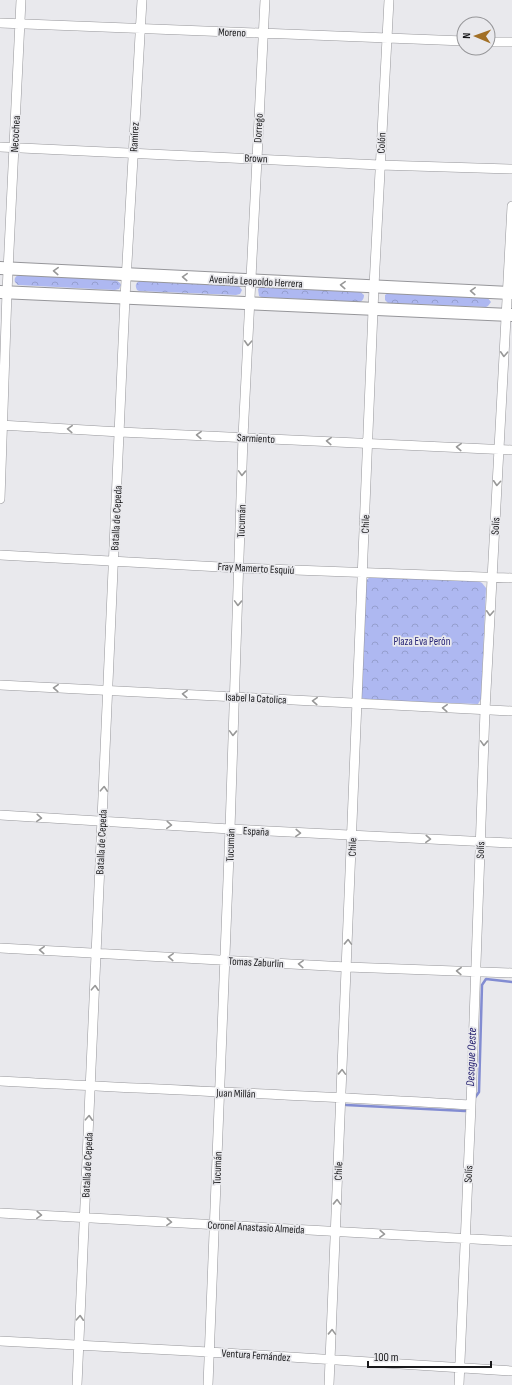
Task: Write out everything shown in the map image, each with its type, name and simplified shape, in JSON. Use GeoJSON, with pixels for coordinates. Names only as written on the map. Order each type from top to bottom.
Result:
{"type":"FeatureCollection","features":[{"type":"Feature","properties":{"kind":"street","name":"Necochea"},"geometry":{"type":"LineString","coordinates":[[0,499],[4,268],[14,147],[22,0]]}},
{"type":"Feature","properties":{"kind":"street","name":"Ramírez"},"geometry":{"type":"LineString","coordinates":[[126,298],[142,0]]}},
{"type":"Feature","properties":{"kind":"street","name":"Dorrego"},"geometry":{"type":"LineString","coordinates":[[250,304],[265,0]]}},
{"type":"Feature","properties":{"kind":"street","name":"Colón"},"geometry":{"type":"LineString","coordinates":[[374,310],[389,0]]}},
{"type":"Feature","properties":{"kind":"street","name":"Moreno"},"geometry":{"type":"LineString","coordinates":[[0,23],[456,41]]}},
{"type":"Feature","properties":{"kind":"street"},"geometry":{"type":"LineString","coordinates":[[496,42],[512,42]]}},
{"type":"Feature","properties":{"kind":"street","name":"Brown"},"geometry":{"type":"LineString","coordinates":[[0,147],[380,165],[512,169]]}},
{"type":"Feature","properties":{"kind":"street","name":"Solís"},"geometry":{"type":"LineString","coordinates":[[459,1385],[471,1105],[485,710],[491,577],[509,315],[512,206]]}},
{"type":"Feature","properties":{"kind":"street","name":"Avenida Leopoldo Herrera"},"geometry":{"type":"LineString","coordinates":[[4,268],[510,293]]}},
{"type":"Feature","properties":{"kind":"street","name":"Avenida Leopoldo Herrera"},"geometry":{"type":"LineString","coordinates":[[4,292],[509,315]]}},
{"type":"Feature","properties":{"kind":"street","name":"Batalla de Cepeda"},"geometry":{"type":"LineString","coordinates":[[77,1385],[126,298]]}},
{"type":"Feature","properties":{"kind":"street","name":"Tucumán"},"geometry":{"type":"LineString","coordinates":[[208,1385],[230,829],[243,437],[250,304]]}},
{"type":"Feature","properties":{"kind":"street","name":"Chile"},"geometry":{"type":"LineString","coordinates":[[330,1385],[374,310]]}},
{"type":"Feature","properties":{"kind":"street","name":"Sarmiento"},"geometry":{"type":"LineString","coordinates":[[1,425],[512,450]]}},
{"type":"Feature","properties":{"kind":"street","name":"Fray Mamerto Esquiú"},"geometry":{"type":"LineString","coordinates":[[0,555],[239,568],[512,578]]}},
{"type":"Feature","properties":{"kind":"street","name":"Isabel la Catolica"},"geometry":{"type":"LineString","coordinates":[[0,685],[512,711]]}},
{"type":"Feature","properties":{"kind":"street","name":"España"},"geometry":{"type":"LineString","coordinates":[[0,815],[352,836],[512,843]]}},
{"type":"Feature","properties":{"kind":"street","name":"Tomas Zaburlin"},"geometry":{"type":"LineString","coordinates":[[0,948],[347,967],[512,973]]}},
{"type":"Feature","properties":{"kind":"street","name":"Juan Millán"},"geometry":{"type":"LineString","coordinates":[[0,1081],[341,1097],[471,1105]]}},
{"type":"Feature","properties":{"kind":"street","name":"Coronel Anastasio Almeida"},"geometry":{"type":"LineString","coordinates":[[0,1213],[512,1241]]}},
{"type":"Feature","properties":{"kind":"street","name":"Ventura Fernández"},"geometry":{"type":"LineString","coordinates":[[0,1342],[209,1352],[459,1369],[512,1371]]}},
{"type":"Feature","properties":{"kind":"green space"},"geometry":{"type":"Polygon","coordinates":[[[19,275],[116,280],[121,285],[119,289],[115,290],[18,285],[15,280],[19,275]]]}},
{"type":"Feature","properties":{"kind":"green space"},"geometry":{"type":"Polygon","coordinates":[[[140,281],[238,285],[242,290],[240,294],[236,295],[139,291],[137,290],[136,284],[140,281]]]}},
{"type":"Feature","properties":{"kind":"green space"},"geometry":{"type":"Polygon","coordinates":[[[262,286],[359,291],[364,296],[359,302],[261,297],[259,296],[258,289],[262,286]]]}},
{"type":"Feature","properties":{"kind":"green space"},"geometry":{"type":"Polygon","coordinates":[[[388,293],[487,297],[491,302],[486,307],[388,303],[385,300],[385,295],[388,293]]]}},
{"type":"Feature","properties":{"kind":"green space","name":"Plaza Eva Perón"},"geometry":{"type":"Polygon","coordinates":[[[370,577],[478,581],[482,583],[486,588],[481,699],[478,704],[369,700],[362,698],[360,695],[364,582],[370,577]]]}},
{"type":"Feature","properties":{"kind":"waterway","name":"Desague Oeste"},"geometry":{"type":"LineString","coordinates":[[474,1099],[479,1092],[482,985],[486,979],[512,982]]}},
{"type":"Feature","properties":{"kind":"waterway","name":"Desague Oeste"},"geometry":{"type":"LineString","coordinates":[[346,1105],[465,1111],[468,1108]]}}]}
